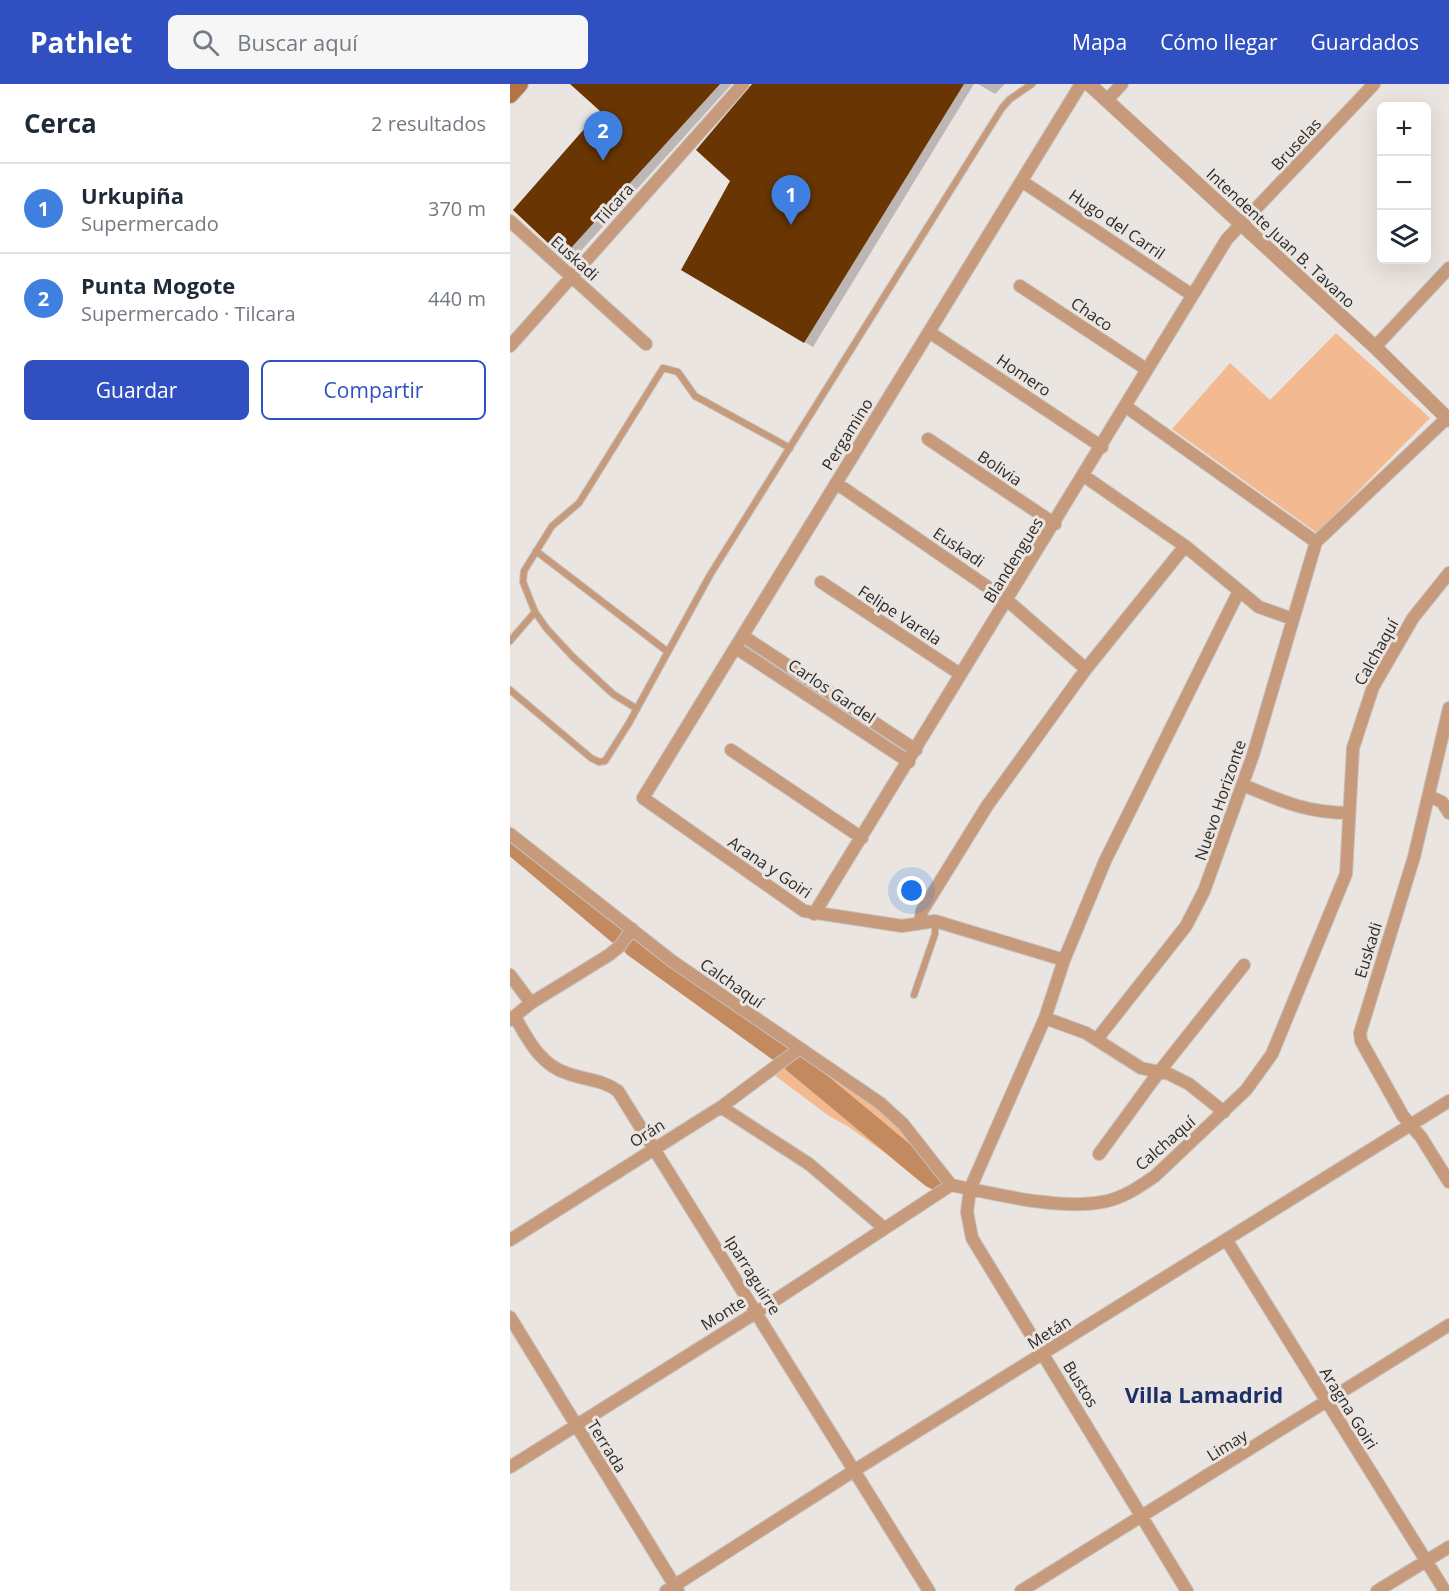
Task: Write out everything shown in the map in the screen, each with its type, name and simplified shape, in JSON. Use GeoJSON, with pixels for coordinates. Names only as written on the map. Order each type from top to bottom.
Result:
{"type":"FeatureCollection","features":[{"type":"Feature","properties":{"kind":"main road"},"geometry":{"type":"LineString","coordinates":[[510,95],[520,84]]}},
{"type":"Feature","properties":{"kind":"street","name":"Tilcara"},"geometry":{"type":"LineString","coordinates":[[510,346],[743,84]]}},
{"type":"Feature","properties":{"kind":"street","name":"Pergamino"},"geometry":{"type":"LineString","coordinates":[[645,802],[644,794],[1023,182],[1081,84]]}},
{"type":"Feature","properties":{"kind":"street","name":"Intendente Juan B. Tavano"},"geometry":{"type":"LineString","coordinates":[[1089,84],[1375,347],[1448,419]]}},
{"type":"Feature","properties":{"kind":"street"},"geometry":{"type":"LineString","coordinates":[[1107,100],[1122,84]]}},
{"type":"Feature","properties":{"kind":"street","name":"Bruselas"},"geometry":{"type":"LineString","coordinates":[[1241,224],[1374,84]]}},
{"type":"Feature","properties":{"kind":"street","name":"Hugo del Carril"},"geometry":{"type":"LineString","coordinates":[[1023,182],[1192,295]]}},
{"type":"Feature","properties":{"kind":"street","name":"Euskadi"},"geometry":{"type":"LineString","coordinates":[[510,221],[646,344]]}},
{"type":"Feature","properties":{"kind":"street","name":"Blandengues"},"geometry":{"type":"LineString","coordinates":[[814,914],[1102,447],[1146,369],[1227,239],[1241,224]]}},
{"type":"Feature","properties":{"kind":"street"},"geometry":{"type":"LineString","coordinates":[[1375,347],[1449,268]]}},
{"type":"Feature","properties":{"kind":"street","name":"Chaco"},"geometry":{"type":"LineString","coordinates":[[1020,286],[1146,369]]}},
{"type":"Feature","properties":{"kind":"street","name":"Homero"},"geometry":{"type":"LineString","coordinates":[[929,332],[1102,447]]}},
{"type":"Feature","properties":{"kind":"street"},"geometry":{"type":"LineString","coordinates":[[1125,406],[1316,542],[1448,419]]}},
{"type":"Feature","properties":{"kind":"street","name":"Bolivia"},"geometry":{"type":"LineString","coordinates":[[928,439],[1054,524]]}},
{"type":"Feature","properties":{"kind":"street"},"geometry":{"type":"LineString","coordinates":[[1084,476],[1185,546],[1265,611],[1293,619]]}},
{"type":"Feature","properties":{"kind":"street","name":"Euskadi"},"geometry":{"type":"LineString","coordinates":[[836,483],[1008,601],[1086,669]]}},
{"type":"Feature","properties":{"kind":"street","name":"Nuevo Horizonte"},"geometry":{"type":"LineString","coordinates":[[1097,1039],[1195,910],[1215,867],[1271,700],[1316,542]]}},
{"type":"Feature","properties":{"kind":"street"},"geometry":{"type":"LineString","coordinates":[[920,922],[922,911],[987,806],[1086,669],[1185,546]]}},
{"type":"Feature","properties":{"kind":"street","name":"Calchaquí"},"geometry":{"type":"LineString","coordinates":[[510,834],[672,961],[880,1103],[903,1124],[951,1185],[1061,1203],[1102,1202],[1117,1198],[1155,1176],[1224,1112],[1246,1090],[1272,1054],[1346,874],[1353,748],[1373,687],[1413,618],[1449,573]]}},
{"type":"Feature","properties":{"kind":"street","name":"Felipe Varela"},"geometry":{"type":"LineString","coordinates":[[821,582],[960,674]]}},
{"type":"Feature","properties":{"kind":"street","name":"Bustos"},"geometry":{"type":"LineString","coordinates":[[1187,1591],[972,1238],[967,1218],[970,1188],[1045,1018],[1064,960],[1106,861],[1239,591]]}},
{"type":"Feature","properties":{"kind":"street","name":"Carlos Gardel"},"geometry":{"type":"LineString","coordinates":[[743,636],[916,750]]}},
{"type":"Feature","properties":{"kind":"street","name":"Carlos Gardel"},"geometry":{"type":"LineString","coordinates":[[736,648],[909,762]]}},
{"type":"Feature","properties":{"kind":"street","name":"Euskadi"},"geometry":{"type":"LineString","coordinates":[[1449,708],[1429,796],[1360,1034],[1361,1041],[1410,1125],[1421,1137],[1449,1182]]}},
{"type":"Feature","properties":{"kind":"street"},"geometry":{"type":"LineString","coordinates":[[731,750],[862,838]]}},
{"type":"Feature","properties":{"kind":"street"},"geometry":{"type":"LineString","coordinates":[[1244,785],[1296,807],[1323,813],[1349,813]]}},
{"type":"Feature","properties":{"kind":"street"},"geometry":{"type":"LineString","coordinates":[[1429,796],[1442,802],[1449,813]]}},
{"type":"Feature","properties":{"kind":"street","name":"Arana y Goiri"},"geometry":{"type":"LineString","coordinates":[[645,802],[804,911],[902,926],[935,921],[1064,960]]}},
{"type":"Feature","properties":{"kind":"street"},"geometry":{"type":"LineString","coordinates":[[512,1018],[609,955],[620,946],[632,929]]}},
{"type":"Feature","properties":{"kind":"street"},"geometry":{"type":"LineString","coordinates":[[1099,1154],[1159,1072],[1244,965]]}},
{"type":"Feature","properties":{"kind":"street"},"geometry":{"type":"LineString","coordinates":[[510,975],[531,1004]]}},
{"type":"Feature","properties":{"kind":"street","name":"Iparraguirre"},"geometry":{"type":"LineString","coordinates":[[512,1018],[550,1066],[568,1074],[602,1081],[618,1091],[929,1591]]}},
{"type":"Feature","properties":{"kind":"street"},"geometry":{"type":"LineString","coordinates":[[1045,1018],[1097,1039],[1141,1068],[1159,1072],[1189,1084],[1224,1112]]}},
{"type":"Feature","properties":{"kind":"street","name":"Orán"},"geometry":{"type":"LineString","coordinates":[[510,1240],[722,1107],[798,1049]]}},
{"type":"Feature","properties":{"kind":"street","name":"Metán"},"geometry":{"type":"LineString","coordinates":[[673,1589],[855,1470],[1449,1101]]}},
{"type":"Feature","properties":{"kind":"street"},"geometry":{"type":"LineString","coordinates":[[722,1107],[809,1164],[884,1228]]}},
{"type":"Feature","properties":{"kind":"street","name":"Monte"},"geometry":{"type":"LineString","coordinates":[[510,1467],[757,1312],[951,1185]]}},
{"type":"Feature","properties":{"kind":"street","name":"Aragna Goiri"},"geometry":{"type":"LineString","coordinates":[[1227,1240],[1326,1403],[1445,1591]]}},
{"type":"Feature","properties":{"kind":"street","name":"Terrada"},"geometry":{"type":"LineString","coordinates":[[510,1317],[673,1589]]}},
{"type":"Feature","properties":{"kind":"street","name":"Limay"},"geometry":{"type":"LineString","coordinates":[[1021,1591],[1449,1325]]}},
{"type":"Feature","properties":{"kind":"street"},"geometry":{"type":"LineString","coordinates":[[1377,1591],[1449,1547]]}},
{"type":"Feature","properties":{"kind":"lane"},"geometry":{"type":"LineString","coordinates":[[510,690],[591,758],[599,762],[605,761],[637,709],[710,575],[1002,108],[1032,84]]}},
{"type":"Feature","properties":{"kind":"lane"},"geometry":{"type":"LineString","coordinates":[[637,709],[613,694],[573,657],[535,612],[523,582],[524,571],[552,526],[579,503],[663,368],[678,372],[695,396],[789,448]]}},
{"type":"Feature","properties":{"kind":"lane"},"geometry":{"type":"LineString","coordinates":[[536,551],[668,652]]}},
{"type":"Feature","properties":{"kind":"lane"},"geometry":{"type":"LineString","coordinates":[[510,641],[535,612]]}},
{"type":"Feature","properties":{"kind":"lane"},"geometry":{"type":"LineString","coordinates":[[914,995],[934,934],[935,921]]}},
{"type":"Feature","properties":{"kind":"shaded area"},"geometry":{"type":"Polygon","coordinates":[[[1336,333],[1430,418],[1317,533],[1172,429],[1230,363],[1270,400],[1336,333]]]}},
{"type":"Feature","properties":{"kind":"shaded area"},"geometry":{"type":"Polygon","coordinates":[[[797,1057],[807,1061],[880,1108],[939,1176],[936,1185],[918,1180],[885,1153],[849,1127],[829,1116],[773,1074],[797,1057]]]}},
{"type":"Feature","properties":{"kind":"building"},"geometry":{"type":"Polygon","coordinates":[[[570,84],[720,84],[570,249],[549,244],[513,210],[600,111],[570,84]]]}},
{"type":"Feature","properties":{"kind":"building"},"geometry":{"type":"Polygon","coordinates":[[[752,84],[964,84],[804,343],[681,270],[730,181],[696,150],[752,84]]]}},
{"type":"Feature","properties":{"kind":"waterway"},"geometry":{"type":"LineString","coordinates":[[510,842],[618,933]]}},
{"type":"Feature","properties":{"kind":"waterway"},"geometry":{"type":"LineString","coordinates":[[634,946],[778,1050]]}},
{"type":"Feature","properties":{"kind":"waterway"},"geometry":{"type":"LineString","coordinates":[[795,1063],[932,1177],[940,1181]]}},
{"type":"Feature","properties":{"kind":"place","name":"Punta Mogote"},"geometry":{"type":"Point","coordinates":[603,161]}},
{"type":"Feature","properties":{"kind":"place","name":"Urkupiña"},"geometry":{"type":"Point","coordinates":[791,225]}},
{"type":"Feature","properties":{"kind":"district","name":"Villa Lamadrid"},"geometry":{"type":"Point","coordinates":[1204,1395]}}]}
